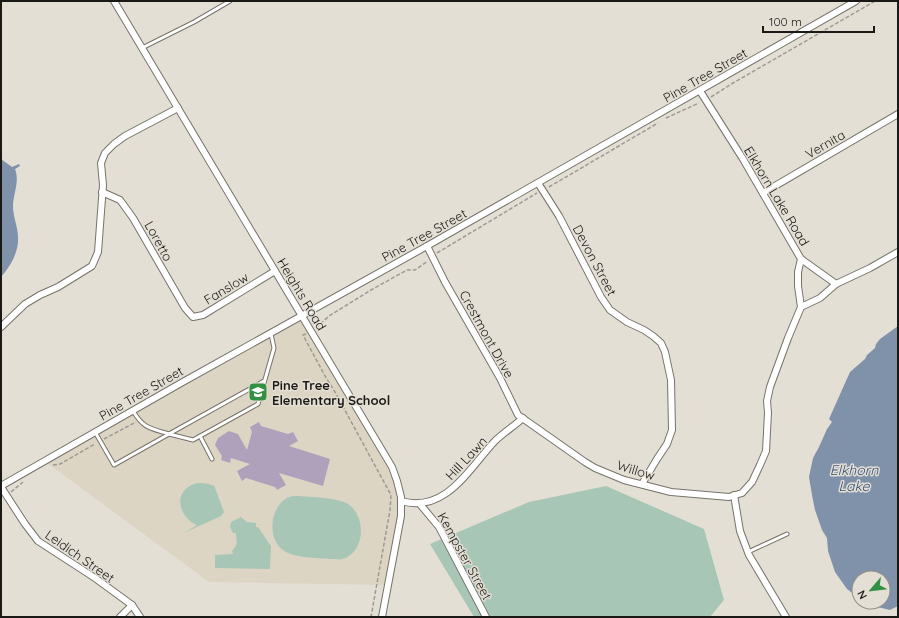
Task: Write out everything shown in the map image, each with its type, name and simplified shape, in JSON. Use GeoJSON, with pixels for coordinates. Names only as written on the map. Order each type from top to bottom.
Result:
{"type":"FeatureCollection","features":[{"type":"Feature","properties":{"kind":"street","name":"Heights Road"},"geometry":{"type":"LineString","coordinates":[[114,1],[392,467],[401,496],[401,516],[382,617]]}},
{"type":"Feature","properties":{"kind":"street","name":"Pine Tree Street"},"geometry":{"type":"LineString","coordinates":[[1,486],[181,383],[427,246],[856,1]]}},
{"type":"Feature","properties":{"kind":"street","name":"Elkhorn Lake Road"},"geometry":{"type":"LineString","coordinates":[[700,91],[763,193],[801,259],[798,272],[801,307],[770,387],[767,400],[768,434],[764,455],[752,482],[742,493],[734,495]]}},
{"type":"Feature","properties":{"kind":"street"},"geometry":{"type":"LineString","coordinates":[[1,327],[25,304],[64,284],[92,266],[98,252],[102,192],[101,163],[105,153],[125,136],[178,108]]}},
{"type":"Feature","properties":{"kind":"street","name":"Vernita"},"geometry":{"type":"LineString","coordinates":[[763,193],[898,114]]}},
{"type":"Feature","properties":{"kind":"street","name":"Devon Street"},"geometry":{"type":"LineString","coordinates":[[538,183],[559,216],[579,256],[606,304],[617,316],[653,336],[661,343],[665,352],[671,380],[672,430],[667,444],[642,484]]}},
{"type":"Feature","properties":{"kind":"street","name":"Loretto"},"geometry":{"type":"LineString","coordinates":[[102,192],[120,200],[133,218],[173,289],[187,310]]}},
{"type":"Feature","properties":{"kind":"street","name":"Crestmont Drive"},"geometry":{"type":"LineString","coordinates":[[427,246],[500,378],[518,415],[535,426]]}},
{"type":"Feature","properties":{"kind":"street"},"geometry":{"type":"LineString","coordinates":[[801,307],[820,298],[836,284],[870,268],[898,252]]}},
{"type":"Feature","properties":{"kind":"street"},"geometry":{"type":"LineString","coordinates":[[801,259],[836,284]]}},
{"type":"Feature","properties":{"kind":"street","name":"Fanslow"},"geometry":{"type":"LineString","coordinates":[[187,310],[193,316],[203,315],[275,271]]}},
{"type":"Feature","properties":{"kind":"street","name":"Hill Lawn"},"geometry":{"type":"LineString","coordinates":[[420,503],[434,500],[455,487],[470,472],[494,442],[523,418]]}},
{"type":"Feature","properties":{"kind":"street","name":"Willow"},"geometry":{"type":"LineString","coordinates":[[535,426],[588,464],[624,480],[671,492],[729,497],[734,495]]}},
{"type":"Feature","properties":{"kind":"street","name":"Leidich Street"},"geometry":{"type":"LineString","coordinates":[[1,486],[25,524],[38,541],[95,578],[132,605],[140,617]]}},
{"type":"Feature","properties":{"kind":"street"},"geometry":{"type":"LineString","coordinates":[[734,495],[740,531],[748,552],[786,617]]}},
{"type":"Feature","properties":{"kind":"street"},"geometry":{"type":"LineString","coordinates":[[401,501],[412,505],[420,503]]}},
{"type":"Feature","properties":{"kind":"street","name":"Kempster Street"},"geometry":{"type":"LineString","coordinates":[[420,503],[439,527],[486,617]]}},
{"type":"Feature","properties":{"kind":"street"},"geometry":{"type":"LineString","coordinates":[[120,617],[132,605]]}},
{"type":"Feature","properties":{"kind":"lane"},"geometry":{"type":"LineString","coordinates":[[142,48],[194,22],[230,1]]}},
{"type":"Feature","properties":{"kind":"lane"},"geometry":{"type":"LineString","coordinates":[[133,411],[145,426],[193,440],[258,404],[274,348],[271,334]]}},
{"type":"Feature","properties":{"kind":"lane"},"geometry":{"type":"LineString","coordinates":[[95,432],[114,466],[264,381]]}},
{"type":"Feature","properties":{"kind":"lane"},"geometry":{"type":"LineString","coordinates":[[200,436],[212,459]]}},
{"type":"Feature","properties":{"kind":"lane"},"geometry":{"type":"LineString","coordinates":[[748,552],[787,534]]}},
{"type":"Feature","properties":{"kind":"path"},"geometry":{"type":"LineString","coordinates":[[371,617],[392,495],[303,335],[318,327],[329,316],[371,290],[407,270],[415,270],[437,253],[542,190],[662,120],[692,105],[706,100],[875,1]]}},
{"type":"Feature","properties":{"kind":"path"},"geometry":{"type":"LineString","coordinates":[[49,466],[60,464],[139,420]]}},
{"type":"Feature","properties":{"kind":"path"},"geometry":{"type":"LineString","coordinates":[[6,494],[24,481]]}},
{"type":"Feature","properties":{"kind":"shaded area","name":"Pine Tree Elementary School"},"geometry":{"type":"Polygon","coordinates":[[[301,320],[392,476],[398,495],[399,514],[384,585],[209,582],[47,463],[301,320]]]}},
{"type":"Feature","properties":{"kind":"green space"},"geometry":{"type":"Polygon","coordinates":[[[209,472],[224,512],[221,516],[184,533],[197,525],[188,519],[182,510],[180,503],[181,496],[185,490],[197,483],[205,483],[214,486],[209,472]]]}},
{"type":"Feature","properties":{"kind":"green space"},"geometry":{"type":"Polygon","coordinates":[[[606,486],[704,529],[724,600],[710,617],[474,617],[430,544],[529,502],[606,486]]]}},
{"type":"Feature","properties":{"kind":"green space"},"geometry":{"type":"Polygon","coordinates":[[[293,496],[338,500],[348,504],[354,509],[358,517],[361,533],[356,549],[351,555],[343,559],[299,556],[287,553],[277,544],[272,528],[275,511],[286,499],[293,496]]]}},
{"type":"Feature","properties":{"kind":"green space"},"geometry":{"type":"Polygon","coordinates":[[[241,517],[247,522],[256,523],[256,527],[258,527],[271,546],[270,569],[215,568],[215,555],[233,554],[232,551],[236,546],[237,541],[236,533],[233,533],[230,527],[231,522],[241,517]]]}},
{"type":"Feature","properties":{"kind":"water"},"geometry":{"type":"Polygon","coordinates":[[[1,159],[12,167],[19,164],[20,166],[15,169],[17,183],[13,202],[18,233],[18,243],[11,264],[1,277],[1,159]]]}},
{"type":"Feature","properties":{"kind":"water","name":"Elkhorn Lake"},"geometry":{"type":"Polygon","coordinates":[[[898,326],[898,606],[891,610],[891,570],[851,570],[851,592],[847,589],[835,572],[828,551],[827,538],[822,530],[815,510],[809,477],[813,458],[832,422],[829,419],[850,372],[875,348],[880,339],[898,326]]]}},
{"type":"Feature","properties":{"kind":"building"},"geometry":{"type":"Polygon","coordinates":[[[259,422],[261,426],[288,434],[293,432],[298,441],[289,446],[330,459],[323,486],[279,473],[286,485],[277,490],[275,487],[246,478],[242,481],[237,471],[250,464],[231,458],[230,463],[221,460],[222,456],[215,445],[218,438],[229,431],[238,434],[247,450],[252,432],[250,427],[259,422]]]}},
{"type":"Feature","properties":{"kind":"place","name":"Pine Tree Elementary School"},"geometry":{"type":"Point","coordinates":[258,392]}}]}
